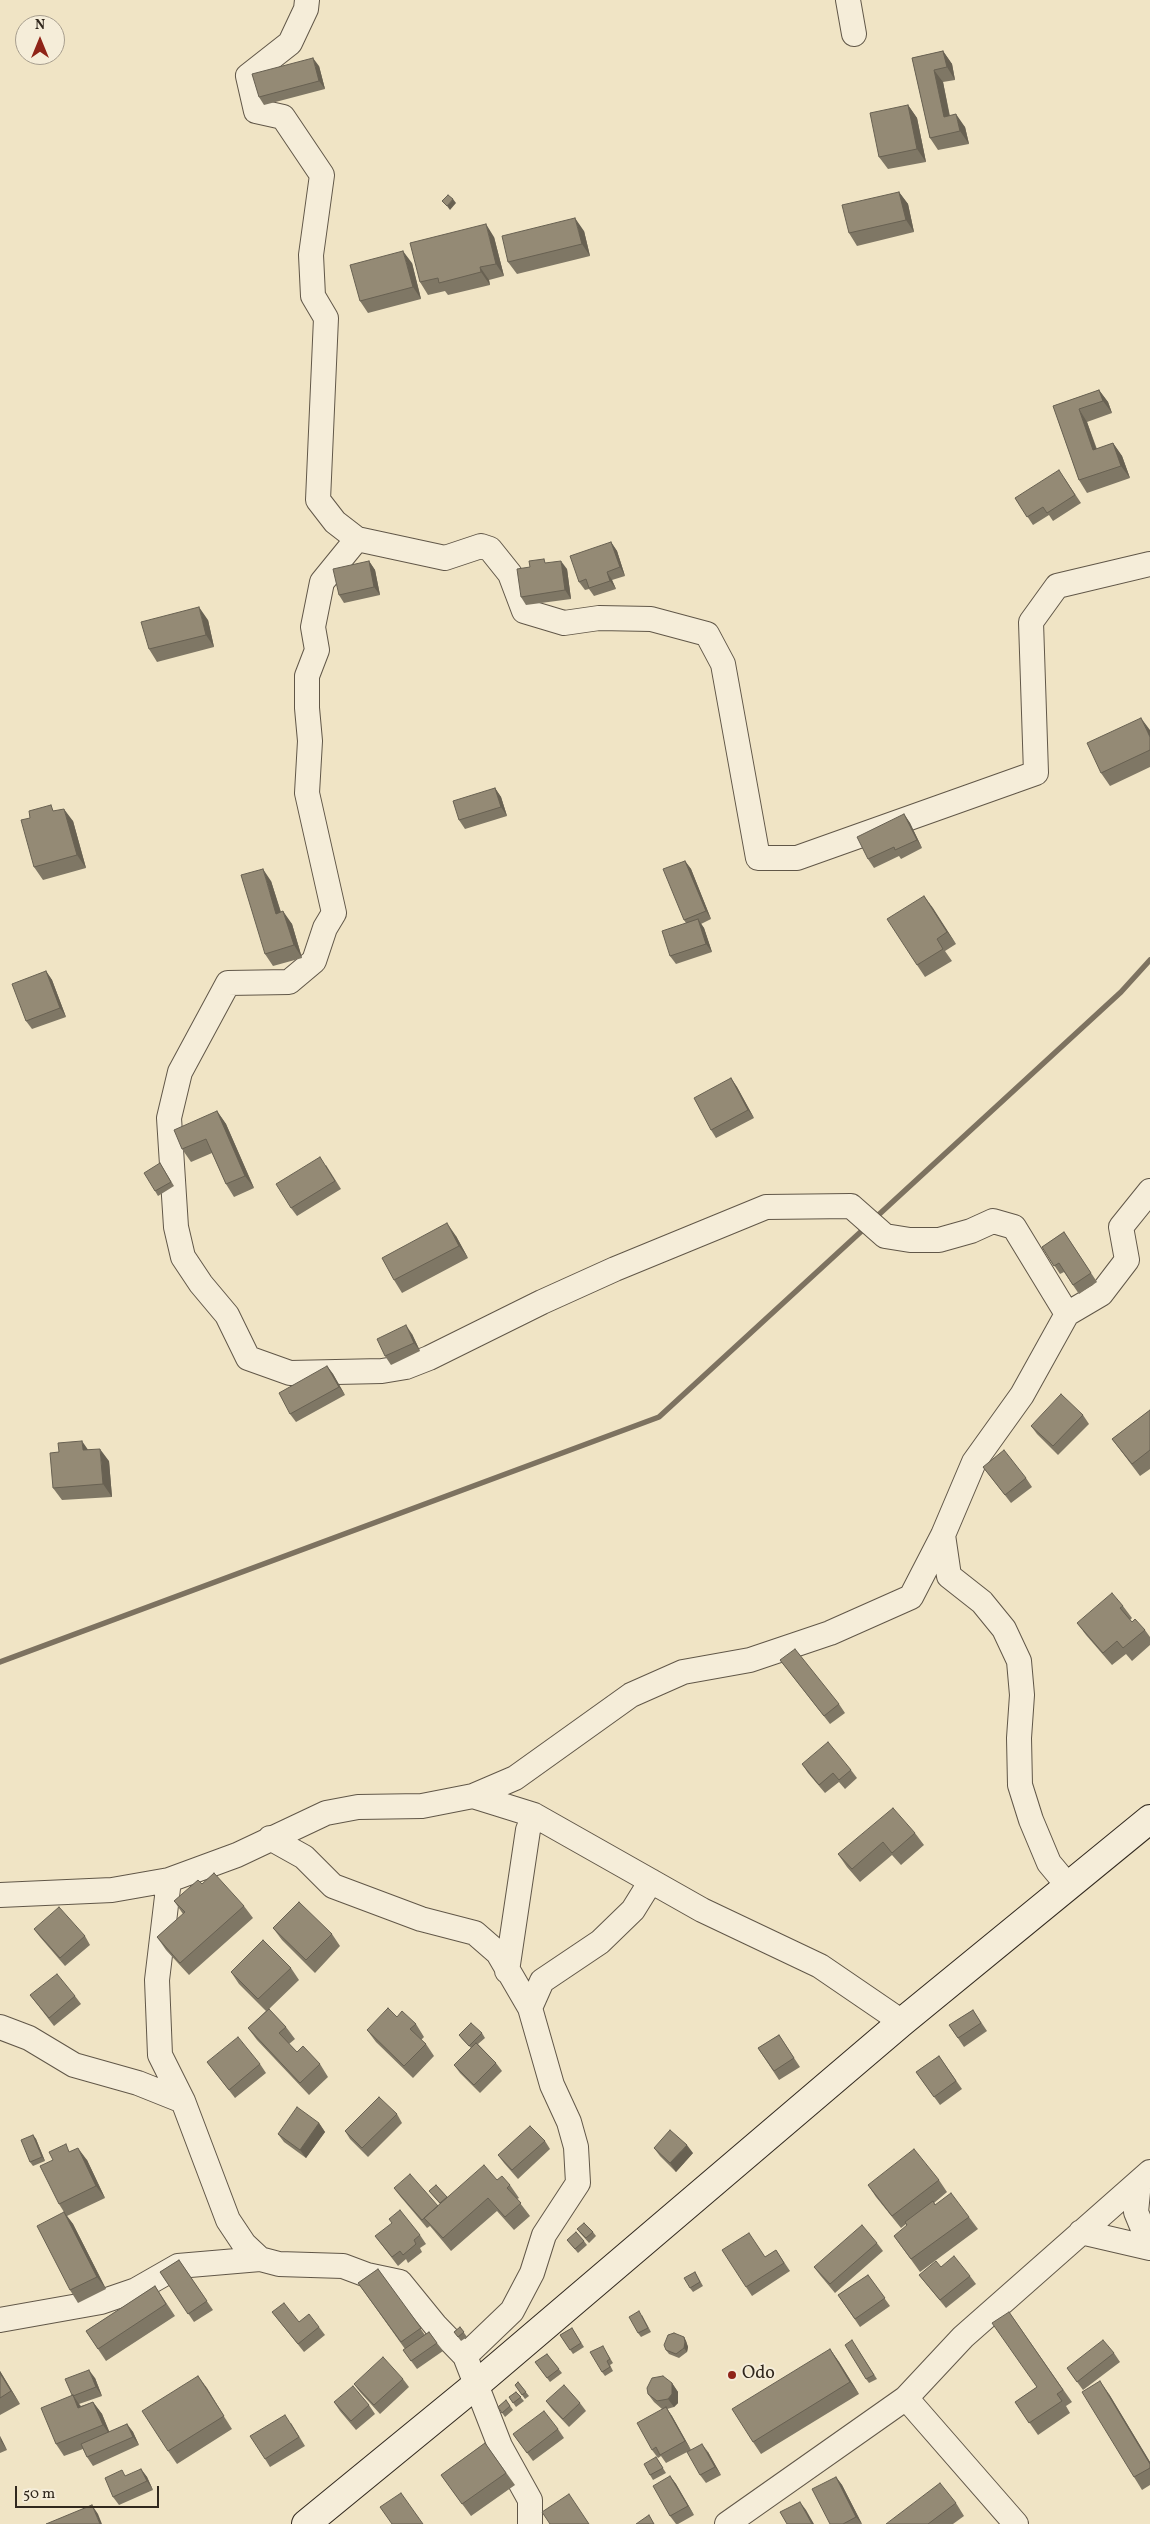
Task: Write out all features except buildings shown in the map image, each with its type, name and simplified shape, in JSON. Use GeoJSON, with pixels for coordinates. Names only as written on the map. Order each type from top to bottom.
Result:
{"type":"FeatureCollection","features":[{"type":"Feature","properties":{"kind":"street"},"geometry":{"type":"LineString","coordinates":[[307,0],[306,9],[290,42],[248,76],[256,111],[283,117],[322,175],[315,210],[311,255],[313,296],[326,318],[318,500],[335,522],[356,539],[445,558],[481,546],[490,549],[510,574],[524,611],[564,623],[598,618],[651,619],[707,634],[723,664],[758,858],[798,858],[1036,773],[1031,622],[1057,586],[1150,564]]}},
{"type":"Feature","properties":{"kind":"street"},"geometry":{"type":"LineString","coordinates":[[848,0],[854,34]]}},
{"type":"Feature","properties":{"kind":"street"},"geometry":{"type":"LineString","coordinates":[[356,539],[322,582],[313,627],[317,650],[307,676],[306,708],[310,741],[306,793],[332,894],[334,913],[325,928],[314,961],[289,982],[228,983],[180,1072],[169,1118],[176,1227],[183,1257],[201,1284],[227,1315],[248,1358],[290,1373],[382,1371],[406,1367],[429,1358],[615,1269],[766,1207],[851,1206],[885,1236],[910,1240],[939,1240],[971,1231],[993,1221],[1014,1227],[1067,1314]]}},
{"type":"Feature","properties":{"kind":"street"},"geometry":{"type":"LineString","coordinates":[[0,1895],[112,1890],[169,1880],[237,1855],[326,1813],[358,1807],[422,1806],[473,1796],[515,1778],[631,1695],[683,1672],[750,1660],[830,1633],[911,1597],[943,1535],[974,1462],[1022,1395],[1067,1314],[1101,1294],[1127,1260],[1121,1227],[1150,1191]]}},
{"type":"Feature","properties":{"kind":"street"},"geometry":{"type":"LineString","coordinates":[[943,1535],[949,1576],[982,1602],[1004,1629],[1019,1661],[1022,1694],[1020,1786],[1031,1820],[1049,1863],[1069,1887]]}},
{"type":"Feature","properties":{"kind":"street"},"geometry":{"type":"LineString","coordinates":[[473,1796],[534,1816],[702,1910],[820,1966],[902,2022]]}},
{"type":"Feature","properties":{"kind":"street"},"geometry":{"type":"LineString","coordinates":[[507,1971],[528,1830],[534,1816]]}},
{"type":"Feature","properties":{"kind":"street"},"geometry":{"type":"LineString","coordinates":[[306,2524],[477,2384],[902,2022],[1150,1819]]}},
{"type":"Feature","properties":{"kind":"street"},"geometry":{"type":"LineString","coordinates":[[270,1838],[304,1857],[333,1886],[421,1919],[475,1933],[498,1953],[530,2008],[550,2077],[569,2122],[576,2147],[578,2183],[544,2235],[532,2273],[512,2311],[465,2356]]}},
{"type":"Feature","properties":{"kind":"street"},"geometry":{"type":"LineString","coordinates":[[169,1880],[157,1980],[160,2055],[183,2100],[228,2220],[244,2244],[260,2259]]}},
{"type":"Feature","properties":{"kind":"street"},"geometry":{"type":"LineString","coordinates":[[530,2008],[542,1981],[600,1942],[633,1910],[651,1881]]}},
{"type":"Feature","properties":{"kind":"street"},"geometry":{"type":"LineString","coordinates":[[0,2027],[29,2038],[74,2065],[138,2083],[183,2100]]}},
{"type":"Feature","properties":{"kind":"street"},"geometry":{"type":"LineString","coordinates":[[727,2524],[906,2398],[963,2337],[1145,2177]]}},
{"type":"Feature","properties":{"kind":"street"},"geometry":{"type":"LineString","coordinates":[[1145,2177],[1136,2212],[1150,2247]]}},
{"type":"Feature","properties":{"kind":"street"},"geometry":{"type":"LineString","coordinates":[[1081,2232],[1150,2247]]}},
{"type":"Feature","properties":{"kind":"street"},"geometry":{"type":"LineString","coordinates":[[0,2320],[101,2302],[136,2290],[178,2266],[260,2259],[279,2264],[343,2266],[367,2275],[400,2282],[435,2325],[465,2356],[500,2446],[530,2500],[530,2524]]}},
{"type":"Feature","properties":{"kind":"street"},"geometry":{"type":"LineString","coordinates":[[906,2398],[1016,2524]]}},
{"type":"Feature","properties":{"kind":"waterway"},"geometry":{"type":"LineString","coordinates":[[874,1219],[1121,992],[1150,960]]}},
{"type":"Feature","properties":{"kind":"waterway"},"geometry":{"type":"LineString","coordinates":[[0,1662],[659,1417],[866,1227]]}},
{"type":"Feature","properties":{"kind":"place","name":"Odo"},"geometry":{"type":"Point","coordinates":[732,2375]}}]}
